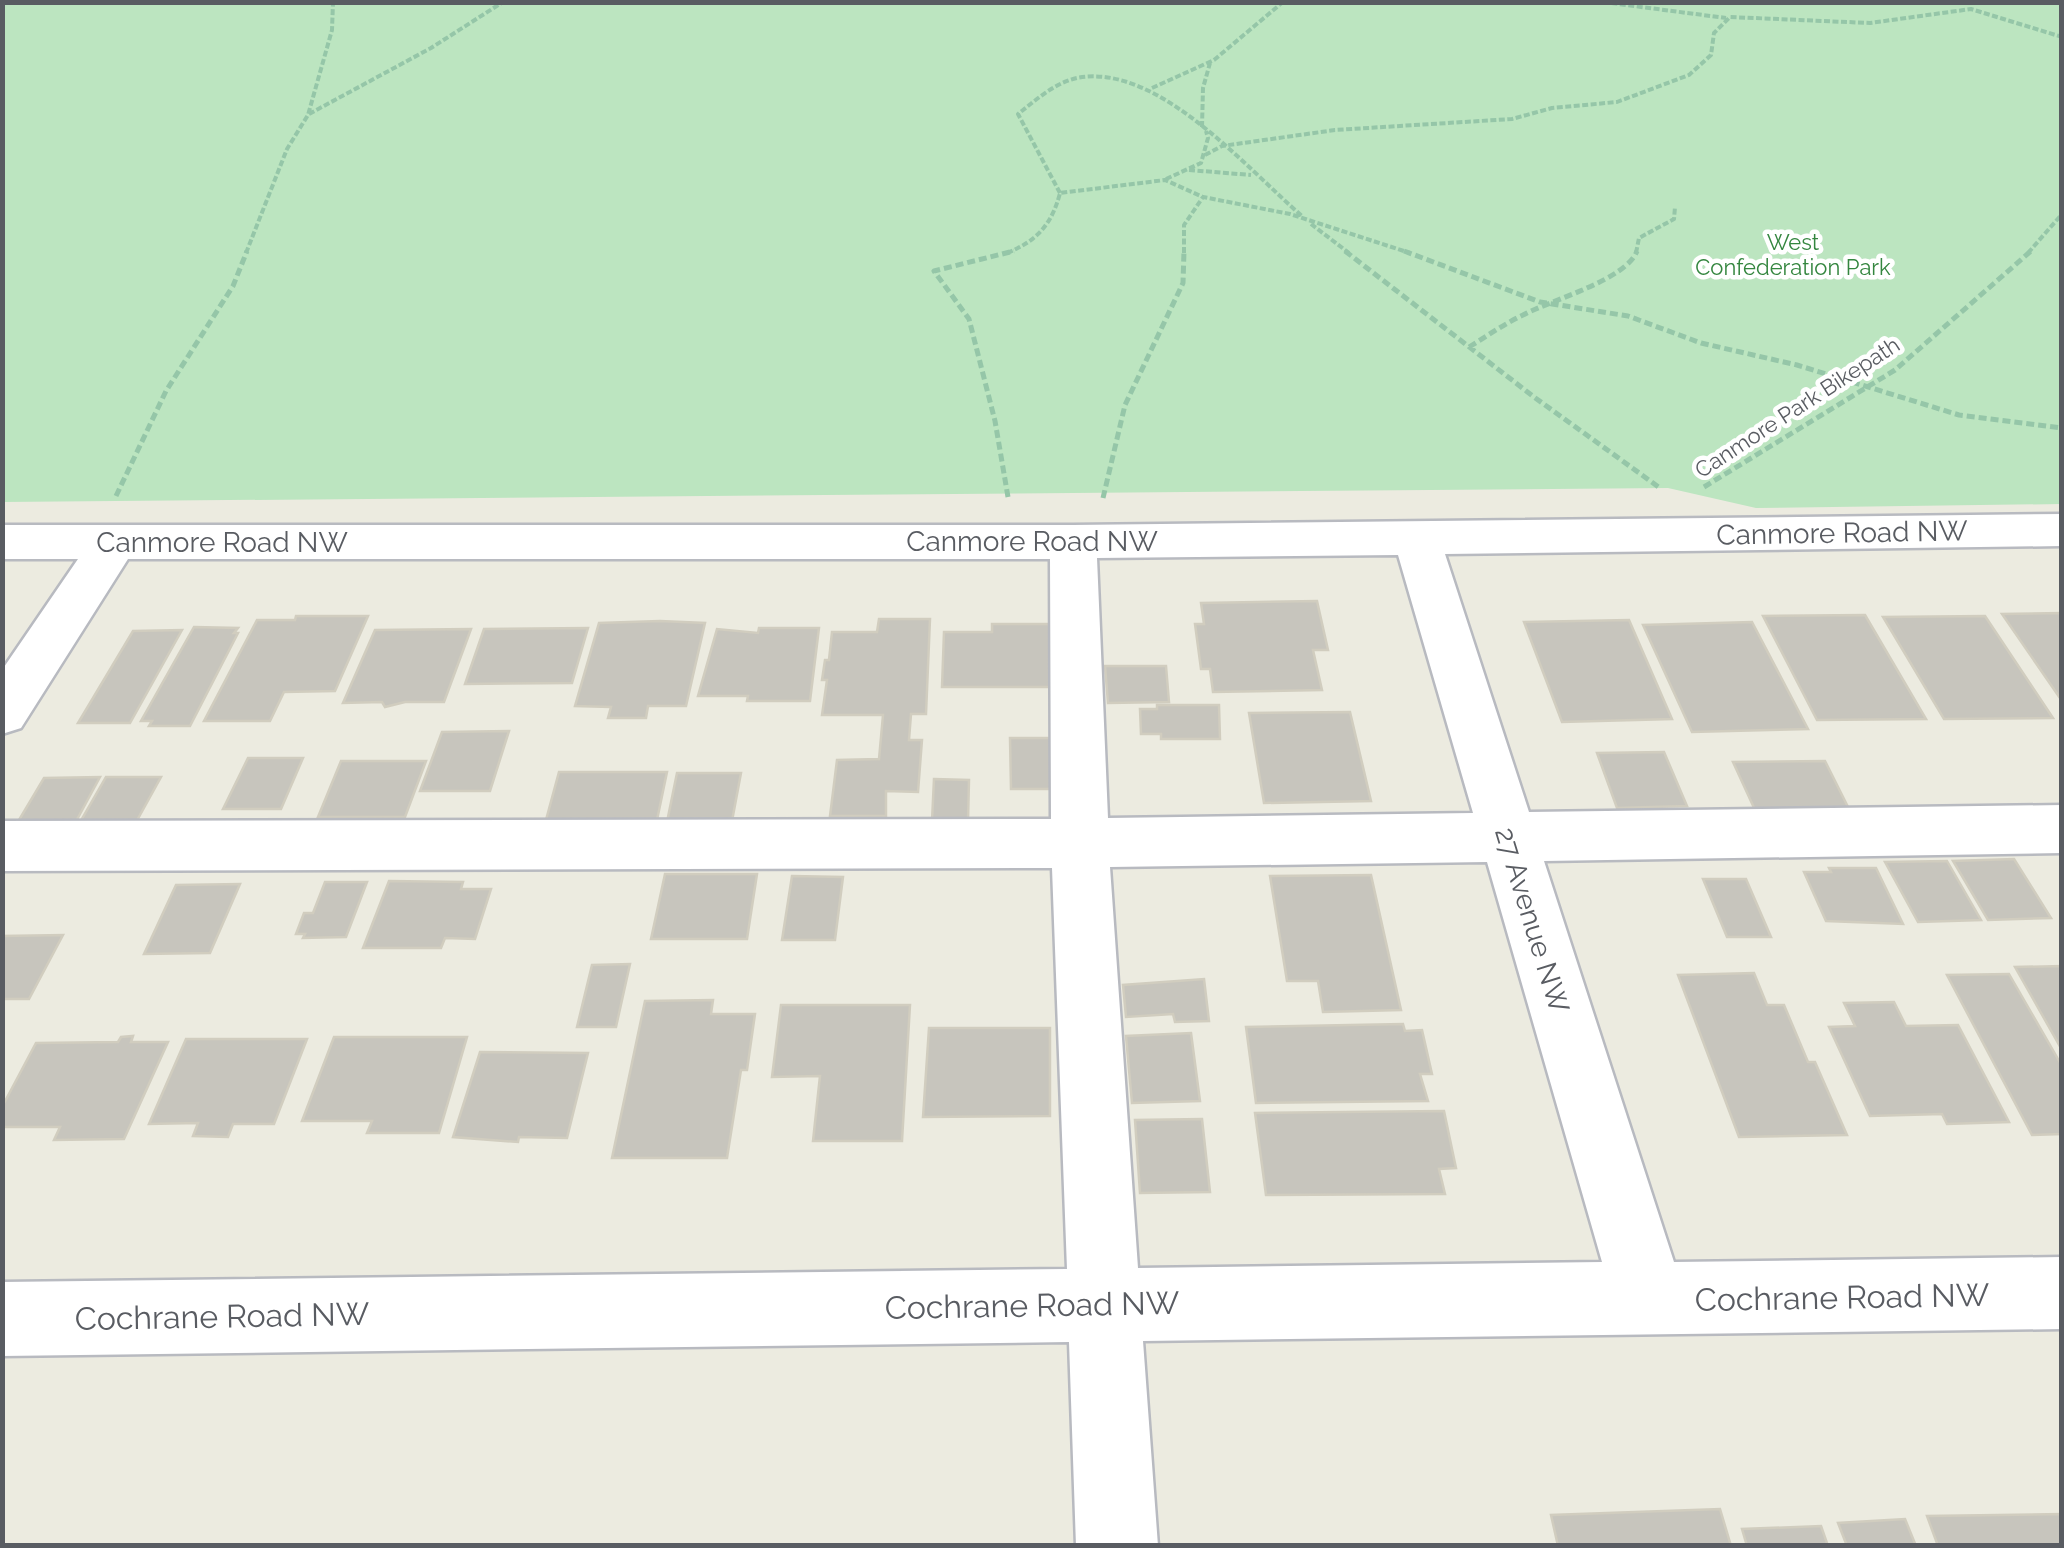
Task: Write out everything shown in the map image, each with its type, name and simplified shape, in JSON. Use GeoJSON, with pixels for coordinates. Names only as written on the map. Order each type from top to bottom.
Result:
{"type":"FeatureCollection","features":[{"type":"Feature","properties":{"kind":"street","name":"Canmore Road NW"},"geometry":{"type":"LineString","coordinates":[[2,542],[1087,525],[1417,539],[2062,530]]}},
{"type":"Feature","properties":{"kind":"street"},"geometry":{"type":"LineString","coordinates":[[1087,525],[1080,843],[1117,1546]]}},
{"type":"Feature","properties":{"kind":"street","name":"27 Avenue NW"},"geometry":{"type":"LineString","coordinates":[[1417,539],[1650,1300]]}},
{"type":"Feature","properties":{"kind":"street"},"geometry":{"type":"LineString","coordinates":[[2,713],[102,542]]}},
{"type":"Feature","properties":{"kind":"street"},"geometry":{"type":"LineString","coordinates":[[2,846],[1080,843],[2062,829]]}},
{"type":"Feature","properties":{"kind":"street","name":"Cochrane Road NW"},"geometry":{"type":"LineString","coordinates":[[2,1319],[2062,1292]]}},
{"type":"Feature","properties":{"kind":"path"},"geometry":{"type":"LineString","coordinates":[[102,542],[110,510],[166,391],[233,286],[287,149],[308,115],[332,30],[333,2]]}},
{"type":"Feature","properties":{"kind":"path"},"geometry":{"type":"LineString","coordinates":[[308,115],[431,48],[503,2]]}},
{"type":"Feature","properties":{"kind":"path"},"geometry":{"type":"LineString","coordinates":[[1152,88],[1210,62],[1283,2]]}},
{"type":"Feature","properties":{"kind":"path"},"geometry":{"type":"LineString","coordinates":[[1603,2],[1726,18],[1870,23],[1971,9],[2062,37]]}},
{"type":"Feature","properties":{"kind":"path"},"geometry":{"type":"LineString","coordinates":[[1060,194],[1165,180],[1200,163],[1205,155],[1222,146],[1334,130],[1512,119],[1560,106],[1618,102],[1675,82],[1704,65],[1711,55],[1709,44],[1726,18]]}},
{"type":"Feature","properties":{"kind":"path"},"geometry":{"type":"LineString","coordinates":[[1205,155],[1203,88],[1210,62]]}},
{"type":"Feature","properties":{"kind":"path"},"geometry":{"type":"LineString","coordinates":[[1060,194],[1046,174],[1018,114],[1034,98],[1084,75],[1115,75],[1152,88],[1306,220],[1469,347],[1664,490]]}},
{"type":"Feature","properties":{"kind":"path"},"geometry":{"type":"LineString","coordinates":[[1188,170],[1230,170],[1258,177]]}},
{"type":"Feature","properties":{"kind":"path"},"geometry":{"type":"LineString","coordinates":[[1165,180],[1203,197],[1306,220],[1550,303],[1628,316],[1701,343],[1868,386],[1959,415],[2062,428]]}},
{"type":"Feature","properties":{"kind":"path"},"geometry":{"type":"LineString","coordinates":[[1010,508],[995,421],[969,319],[934,272],[997,257],[1029,243],[1049,228],[1060,194]]}},
{"type":"Feature","properties":{"kind":"path"},"geometry":{"type":"LineString","coordinates":[[1087,525],[1124,405],[1183,283],[1184,226],[1203,197]]}},
{"type":"Feature","properties":{"kind":"path"},"geometry":{"type":"LineString","coordinates":[[1469,347],[1627,264],[1636,256],[1639,238],[1674,219],[1675,207]]}},
{"type":"Feature","properties":{"kind":"path","name":"Canmore Park Bikepath"},"geometry":{"type":"LineString","coordinates":[[1696,492],[1896,370],[2026,254],[2062,214]]}},
{"type":"Feature","properties":{"kind":"green space","name":"West Confederation Park"},"geometry":{"type":"Polygon","coordinates":[[[2,3],[2061,3],[2061,504],[1756,508],[1668,488],[3,502],[2,3]]]}},
{"type":"Feature","properties":{"kind":"building"},"geometry":{"type":"Polygon","coordinates":[[[1317,601],[1328,650],[1313,650],[1322,690],[1213,692],[1210,669],[1201,669],[1195,624],[1204,624],[1201,603],[1317,601]]]}},
{"type":"Feature","properties":{"kind":"building"},"geometry":{"type":"Polygon","coordinates":[[[2062,613],[2062,701],[2002,614],[2062,613]]]}},
{"type":"Feature","properties":{"kind":"building"},"geometry":{"type":"Polygon","coordinates":[[[1865,615],[1926,719],[1817,720],[1763,616],[1865,615]]]}},
{"type":"Feature","properties":{"kind":"building"},"geometry":{"type":"Polygon","coordinates":[[[296,616],[368,616],[335,691],[284,692],[270,721],[204,721],[257,620],[295,620],[296,616]]]}},
{"type":"Feature","properties":{"kind":"building"},"geometry":{"type":"Polygon","coordinates":[[[1985,616],[2053,718],[1944,719],[1883,617],[1985,616]]]}},
{"type":"Feature","properties":{"kind":"building"},"geometry":{"type":"Polygon","coordinates":[[[879,619],[930,619],[926,714],[911,714],[909,740],[922,740],[918,792],[886,791],[886,816],[830,816],[837,760],[879,759],[883,715],[822,715],[827,680],[822,680],[825,660],[829,660],[832,632],[877,632],[879,619]]]}},
{"type":"Feature","properties":{"kind":"building"},"geometry":{"type":"Polygon","coordinates":[[[1629,620],[1672,719],[1562,722],[1524,622],[1629,620]]]}},
{"type":"Feature","properties":{"kind":"building"},"geometry":{"type":"Polygon","coordinates":[[[1752,622],[1808,729],[1692,732],[1643,625],[1752,622]]]}},
{"type":"Feature","properties":{"kind":"building"},"geometry":{"type":"Polygon","coordinates":[[[599,623],[705,623],[686,706],[648,706],[646,718],[608,718],[611,707],[575,706],[599,623]]]}},
{"type":"Feature","properties":{"kind":"building"},"geometry":{"type":"Polygon","coordinates":[[[992,624],[1049,624],[1051,687],[942,687],[944,632],[992,632],[992,624]]]}},
{"type":"Feature","properties":{"kind":"building"},"geometry":{"type":"Polygon","coordinates":[[[194,627],[238,628],[234,633],[238,633],[190,726],[149,726],[152,721],[141,721],[194,627]]]}},
{"type":"Feature","properties":{"kind":"building"},"geometry":{"type":"Polygon","coordinates":[[[588,628],[572,683],[465,684],[484,629],[588,628]]]}},
{"type":"Feature","properties":{"kind":"building"},"geometry":{"type":"Polygon","coordinates":[[[759,628],[819,628],[810,701],[698,696],[717,629],[758,633],[759,628]]]}},
{"type":"Feature","properties":{"kind":"building"},"geometry":{"type":"Polygon","coordinates":[[[471,629],[444,702],[405,702],[385,707],[382,702],[343,703],[375,630],[471,629]]]}},
{"type":"Feature","properties":{"kind":"building"},"geometry":{"type":"Polygon","coordinates":[[[182,630],[130,723],[78,723],[133,631],[182,630]]]}},
{"type":"Feature","properties":{"kind":"building"},"geometry":{"type":"Polygon","coordinates":[[[1105,666],[1166,666],[1169,702],[1108,703],[1105,666]]]}},
{"type":"Feature","properties":{"kind":"building"},"geometry":{"type":"Polygon","coordinates":[[[1157,705],[1219,705],[1220,739],[1161,739],[1161,734],[1141,734],[1140,709],[1157,709],[1157,705]]]}},
{"type":"Feature","properties":{"kind":"building"},"geometry":{"type":"Polygon","coordinates":[[[1350,712],[1371,801],[1264,803],[1249,713],[1350,712]]]}},
{"type":"Feature","properties":{"kind":"building"},"geometry":{"type":"Polygon","coordinates":[[[509,731],[490,791],[420,791],[442,732],[509,731]]]}},
{"type":"Feature","properties":{"kind":"building"},"geometry":{"type":"Polygon","coordinates":[[[1010,738],[1052,738],[1053,789],[1011,789],[1010,738]]]}},
{"type":"Feature","properties":{"kind":"building"},"geometry":{"type":"Polygon","coordinates":[[[1664,752],[1687,806],[1617,808],[1597,753],[1664,752]]]}},
{"type":"Feature","properties":{"kind":"building"},"geometry":{"type":"Polygon","coordinates":[[[248,758],[303,758],[281,809],[223,809],[248,758]]]}},
{"type":"Feature","properties":{"kind":"building"},"geometry":{"type":"Polygon","coordinates":[[[341,761],[426,761],[405,817],[318,817],[341,761]]]}},
{"type":"Feature","properties":{"kind":"building"},"geometry":{"type":"Polygon","coordinates":[[[1825,761],[1849,809],[1755,810],[1733,762],[1825,761]]]}},
{"type":"Feature","properties":{"kind":"building"},"geometry":{"type":"Polygon","coordinates":[[[559,772],[667,772],[657,820],[546,820],[559,772]]]}},
{"type":"Feature","properties":{"kind":"building"},"geometry":{"type":"Polygon","coordinates":[[[677,773],[741,773],[732,821],[667,822],[677,773]]]}},
{"type":"Feature","properties":{"kind":"building"},"geometry":{"type":"Polygon","coordinates":[[[100,777],[74,825],[16,825],[44,778],[100,777]]]}},
{"type":"Feature","properties":{"kind":"building"},"geometry":{"type":"Polygon","coordinates":[[[106,777],[161,777],[135,824],[79,824],[106,777]]]}},
{"type":"Feature","properties":{"kind":"building"},"geometry":{"type":"Polygon","coordinates":[[[934,779],[969,780],[968,821],[932,821],[934,779]]]}},
{"type":"Feature","properties":{"kind":"building"},"geometry":{"type":"Polygon","coordinates":[[[2014,859],[2051,918],[1988,920],[1953,861],[2014,859]]]}},
{"type":"Feature","properties":{"kind":"building"},"geometry":{"type":"Polygon","coordinates":[[[1947,861],[1981,920],[1918,922],[1885,862],[1947,861]]]}},
{"type":"Feature","properties":{"kind":"building"},"geometry":{"type":"Polygon","coordinates":[[[1829,868],[1876,868],[1903,924],[1826,921],[1804,872],[1831,872],[1829,868]]]}},
{"type":"Feature","properties":{"kind":"building"},"geometry":{"type":"Polygon","coordinates":[[[665,874],[757,874],[747,939],[651,939],[665,874]]]}},
{"type":"Feature","properties":{"kind":"building"},"geometry":{"type":"Polygon","coordinates":[[[1371,875],[1401,1010],[1323,1012],[1318,981],[1287,981],[1270,876],[1371,875]]]}},
{"type":"Feature","properties":{"kind":"building"},"geometry":{"type":"Polygon","coordinates":[[[792,876],[843,877],[835,940],[782,940],[792,876]]]}},
{"type":"Feature","properties":{"kind":"building"},"geometry":{"type":"Polygon","coordinates":[[[1703,879],[1746,879],[1771,937],[1727,937],[1703,879]]]}},
{"type":"Feature","properties":{"kind":"building"},"geometry":{"type":"Polygon","coordinates":[[[389,881],[463,882],[461,889],[491,889],[475,939],[445,938],[441,948],[363,948],[389,881]]]}},
{"type":"Feature","properties":{"kind":"building"},"geometry":{"type":"Polygon","coordinates":[[[325,882],[367,882],[346,937],[303,938],[305,934],[296,934],[304,913],[313,913],[325,882]]]}},
{"type":"Feature","properties":{"kind":"building"},"geometry":{"type":"Polygon","coordinates":[[[240,884],[210,953],[144,954],[176,885],[240,884]]]}},
{"type":"Feature","properties":{"kind":"building"},"geometry":{"type":"Polygon","coordinates":[[[63,935],[29,999],[2,999],[2,936],[63,935]]]}},
{"type":"Feature","properties":{"kind":"building"},"geometry":{"type":"Polygon","coordinates":[[[630,964],[616,1027],[577,1027],[592,965],[630,964]]]}},
{"type":"Feature","properties":{"kind":"building"},"geometry":{"type":"Polygon","coordinates":[[[2062,966],[2062,1050],[2015,967],[2062,966]]]}},
{"type":"Feature","properties":{"kind":"building"},"geometry":{"type":"Polygon","coordinates":[[[1754,973],[1767,1005],[1784,1005],[1808,1062],[1815,1062],[1847,1135],[1739,1137],[1678,975],[1754,973]]]}},
{"type":"Feature","properties":{"kind":"building"},"geometry":{"type":"Polygon","coordinates":[[[2009,974],[2062,1066],[2062,1134],[2032,1135],[1947,975],[2009,974]]]}},
{"type":"Feature","properties":{"kind":"building"},"geometry":{"type":"Polygon","coordinates":[[[1204,979],[1209,1021],[1175,1022],[1173,1014],[1126,1017],[1123,985],[1204,979]]]}},
{"type":"Feature","properties":{"kind":"building"},"geometry":{"type":"Polygon","coordinates":[[[713,1000],[711,1014],[755,1014],[747,1070],[741,1070],[727,1158],[612,1158],[645,1001],[713,1000]]]}},
{"type":"Feature","properties":{"kind":"building"},"geometry":{"type":"Polygon","coordinates":[[[1894,1002],[1906,1026],[1958,1025],[2009,1122],[1947,1124],[1942,1114],[1870,1116],[1829,1027],[1855,1026],[1844,1003],[1894,1002]]]}},
{"type":"Feature","properties":{"kind":"building"},"geometry":{"type":"Polygon","coordinates":[[[781,1005],[910,1005],[902,1141],[813,1141],[820,1076],[772,1077],[781,1005]]]}},
{"type":"Feature","properties":{"kind":"building"},"geometry":{"type":"Polygon","coordinates":[[[1403,1024],[1405,1031],[1422,1030],[1432,1074],[1420,1074],[1428,1101],[1256,1103],[1246,1027],[1403,1024]]]}},
{"type":"Feature","properties":{"kind":"building"},"geometry":{"type":"Polygon","coordinates":[[[929,1028],[1050,1028],[1050,1116],[923,1117],[929,1028]]]}},
{"type":"Feature","properties":{"kind":"building"},"geometry":{"type":"Polygon","coordinates":[[[1191,1033],[1200,1101],[1132,1103],[1126,1036],[1191,1033]]]}},
{"type":"Feature","properties":{"kind":"building"},"geometry":{"type":"Polygon","coordinates":[[[133,1036],[131,1042],[168,1042],[124,1139],[54,1140],[60,1127],[2,1127],[2,1107],[36,1043],[118,1042],[121,1037],[133,1036]]]}},
{"type":"Feature","properties":{"kind":"building"},"geometry":{"type":"Polygon","coordinates":[[[334,1037],[467,1037],[439,1133],[367,1133],[372,1121],[302,1121],[334,1037]]]}},
{"type":"Feature","properties":{"kind":"building"},"geometry":{"type":"Polygon","coordinates":[[[186,1039],[307,1039],[274,1124],[233,1124],[228,1137],[193,1136],[198,1123],[149,1124],[186,1039]]]}},
{"type":"Feature","properties":{"kind":"building"},"geometry":{"type":"Polygon","coordinates":[[[480,1052],[588,1053],[567,1138],[519,1137],[518,1142],[453,1137],[480,1052]]]}},
{"type":"Feature","properties":{"kind":"building"},"geometry":{"type":"Polygon","coordinates":[[[1444,1111],[1456,1168],[1439,1169],[1445,1194],[1266,1195],[1255,1113],[1444,1111]]]}},
{"type":"Feature","properties":{"kind":"building"},"geometry":{"type":"Polygon","coordinates":[[[1202,1119],[1210,1192],[1140,1193],[1135,1120],[1202,1119]]]}},
{"type":"Feature","properties":{"kind":"building"},"geometry":{"type":"Polygon","coordinates":[[[1720,1509],[1731,1546],[1558,1546],[1551,1515],[1720,1509]]]}},
{"type":"Feature","properties":{"kind":"building"},"geometry":{"type":"Polygon","coordinates":[[[2062,1514],[2062,1546],[1938,1546],[1927,1516],[2062,1514]]]}},
{"type":"Feature","properties":{"kind":"building"},"geometry":{"type":"Polygon","coordinates":[[[1905,1519],[1916,1546],[1847,1546],[1838,1523],[1905,1519]]]}},
{"type":"Feature","properties":{"kind":"building"},"geometry":{"type":"Polygon","coordinates":[[[1821,1526],[1828,1546],[1747,1546],[1742,1529],[1821,1526]]]}}]}
